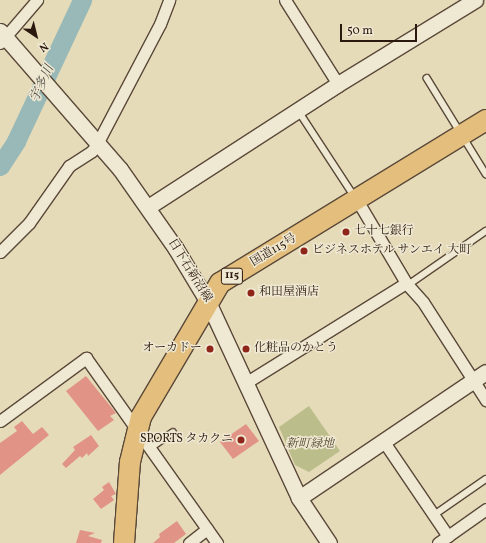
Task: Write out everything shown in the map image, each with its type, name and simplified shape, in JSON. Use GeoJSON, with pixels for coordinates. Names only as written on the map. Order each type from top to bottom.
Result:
{"type":"FeatureCollection","features":[{"type":"Feature","properties":{"kind":"highway","name":"国道115号"},"geometry":{"type":"LineString","coordinates":[[124,543],[130,462],[142,417],[220,283],[486,120]]}},
{"type":"Feature","properties":{"kind":"street"},"geometry":{"type":"LineString","coordinates":[[4,39],[37,0]]}},
{"type":"Feature","properties":{"kind":"street"},"geometry":{"type":"LineString","coordinates":[[0,252],[30,223],[69,166],[92,151],[96,140],[160,24],[169,0]]}},
{"type":"Feature","properties":{"kind":"street"},"geometry":{"type":"LineString","coordinates":[[285,0],[338,84]]}},
{"type":"Feature","properties":{"kind":"street"},"geometry":{"type":"LineString","coordinates":[[148,207],[338,84],[475,0]]}},
{"type":"Feature","properties":{"kind":"street","name":"日下石新沼線"},"geometry":{"type":"LineString","coordinates":[[4,39],[96,140],[148,207],[208,302],[247,382],[299,498],[330,543]]}},
{"type":"Feature","properties":{"kind":"street"},"geometry":{"type":"LineString","coordinates":[[357,200],[407,284],[423,302],[486,400]]}},
{"type":"Feature","properties":{"kind":"street"},"geometry":{"type":"LineString","coordinates":[[247,382],[407,284]]}},
{"type":"Feature","properties":{"kind":"street"},"geometry":{"type":"LineString","coordinates":[[0,421],[86,358],[217,543]]}},
{"type":"Feature","properties":{"kind":"street"},"geometry":{"type":"LineString","coordinates":[[299,498],[486,372]]}},
{"type":"Feature","properties":{"kind":"street"},"geometry":{"type":"LineString","coordinates":[[384,442],[448,536]]}},
{"type":"Feature","properties":{"kind":"street"},"geometry":{"type":"LineString","coordinates":[[438,543],[486,509]]}},
{"type":"Feature","properties":{"kind":"street"},"geometry":{"type":"LineString","coordinates":[[189,543],[207,529]]}},
{"type":"Feature","properties":{"kind":"lane"},"geometry":{"type":"LineString","coordinates":[[427,78],[486,174]]}},
{"type":"Feature","properties":{"kind":"lane"},"geometry":{"type":"LineString","coordinates":[[298,110],[357,200]]}},
{"type":"Feature","properties":{"kind":"lane"},"geometry":{"type":"LineString","coordinates":[[407,284],[486,231]]}},
{"type":"Feature","properties":{"kind":"lane"},"geometry":{"type":"LineString","coordinates":[[149,449],[173,432]]}},
{"type":"Feature","properties":{"kind":"lane"},"geometry":{"type":"LineString","coordinates":[[434,515],[486,479]]}},
{"type":"Feature","properties":{"kind":"green space","name":"新町緑地"},"geometry":{"type":"Polygon","coordinates":[[[309,406],[340,451],[309,472],[295,465],[279,427],[309,406]]]}},
{"type":"Feature","properties":{"kind":"building"},"geometry":{"type":"Polygon","coordinates":[[[86,376],[116,413],[110,416],[114,420],[98,431],[66,391],[86,376]]]}},
{"type":"Feature","properties":{"kind":"building"},"geometry":{"type":"Polygon","coordinates":[[[22,421],[33,434],[42,427],[49,435],[0,475],[0,443],[17,431],[14,427],[22,421]]]}},
{"type":"Feature","properties":{"kind":"building"},"geometry":{"type":"Polygon","coordinates":[[[246,424],[259,441],[233,459],[220,442],[246,424]]]}},
{"type":"Feature","properties":{"kind":"building"},"geometry":{"type":"Polygon","coordinates":[[[91,435],[99,446],[88,456],[87,453],[82,458],[80,456],[66,468],[62,464],[75,450],[73,447],[91,435]]]}},
{"type":"Feature","properties":{"kind":"building"},"geometry":{"type":"Polygon","coordinates":[[[109,482],[116,494],[111,496],[114,500],[101,509],[93,499],[104,490],[102,487],[109,482]]]}},
{"type":"Feature","properties":{"kind":"building"},"geometry":{"type":"Polygon","coordinates":[[[177,521],[186,534],[174,543],[153,543],[160,537],[159,534],[177,521]]]}},
{"type":"Feature","properties":{"kind":"building"},"geometry":{"type":"Polygon","coordinates":[[[80,530],[95,533],[88,536],[102,540],[101,543],[76,543],[80,530]]]}},
{"type":"Feature","properties":{"kind":"waterway","name":"宇多川"},"geometry":{"type":"LineString","coordinates":[[0,166],[16,141],[82,0]]}},
{"type":"Feature","properties":{"kind":"place","name":"七十七銀行"},"geometry":{"type":"Point","coordinates":[346,232]}},
{"type":"Feature","properties":{"kind":"place","name":"ビジネスホテル サンエイ 大町"},"geometry":{"type":"Point","coordinates":[304,251]}},
{"type":"Feature","properties":{"kind":"place","name":"和田屋酒店"},"geometry":{"type":"Point","coordinates":[251,293]}},
{"type":"Feature","properties":{"kind":"place","name":"オーカドー"},"geometry":{"type":"Point","coordinates":[210,349]}},
{"type":"Feature","properties":{"kind":"place","name":"化粧品のかとう"},"geometry":{"type":"Point","coordinates":[246,349]}},
{"type":"Feature","properties":{"kind":"place","name":"SPORTS タカクニ"},"geometry":{"type":"Point","coordinates":[241,440]}}]}
